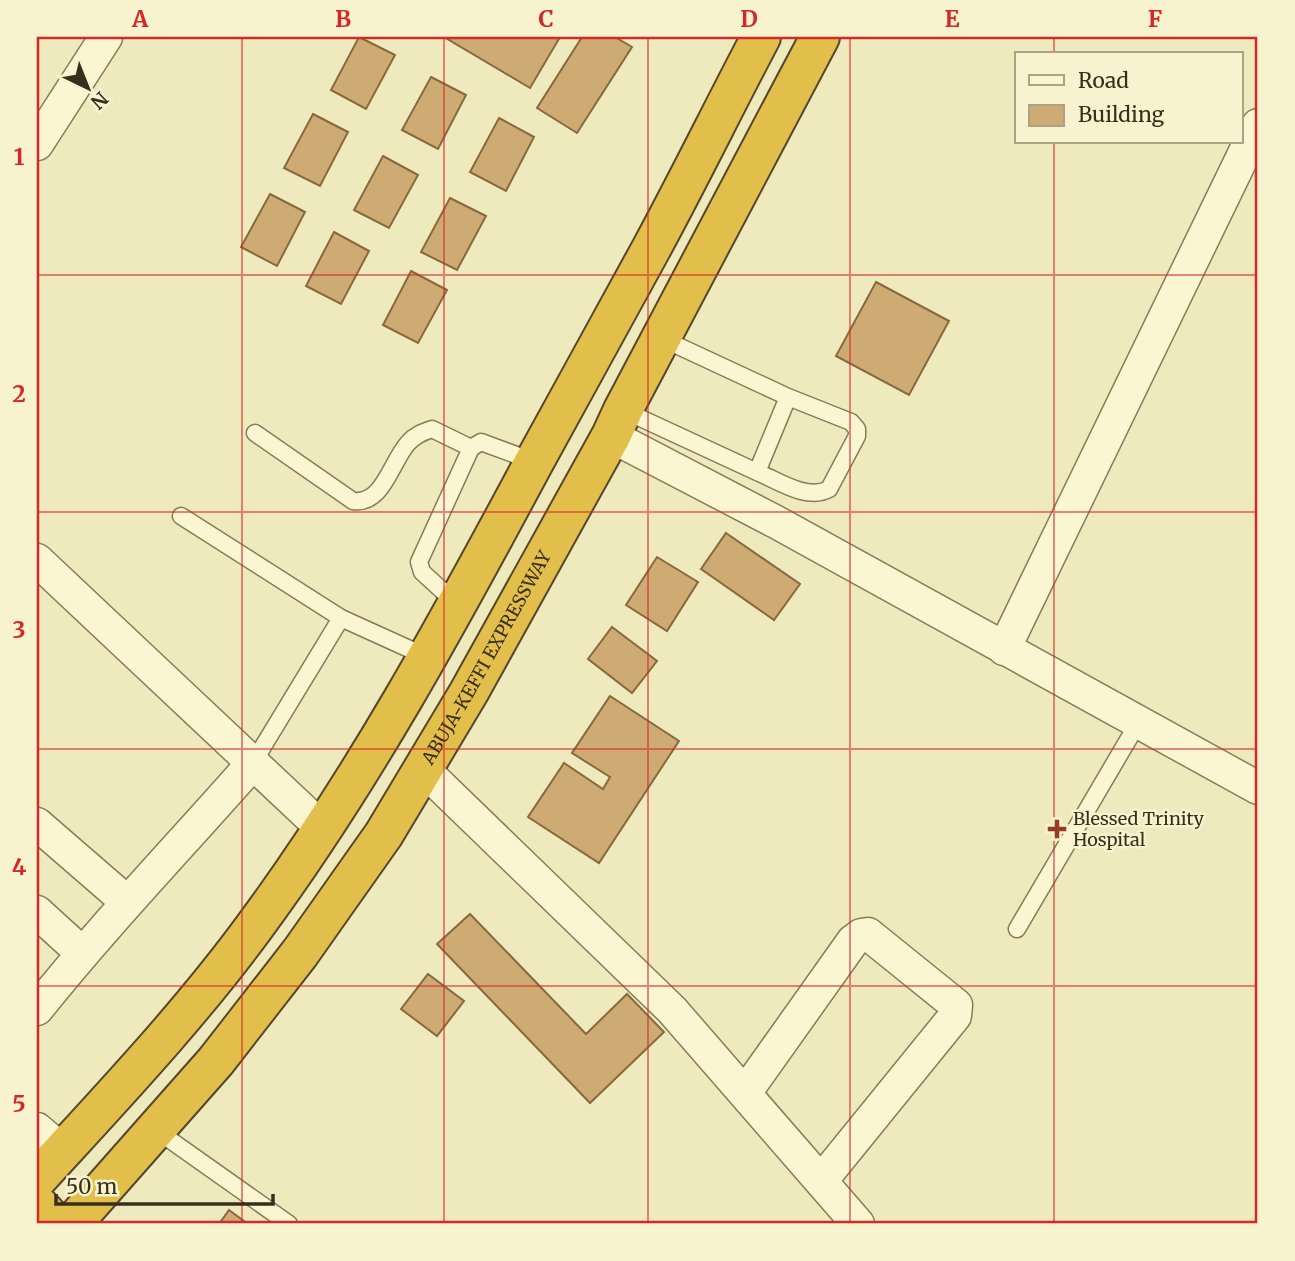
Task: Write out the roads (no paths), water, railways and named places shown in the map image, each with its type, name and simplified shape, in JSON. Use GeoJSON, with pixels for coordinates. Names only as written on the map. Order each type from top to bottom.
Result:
{"type":"FeatureCollection","features":[{"type":"Feature","properties":{"kind":"highway"},"geometry":{"type":"LineString","coordinates":[[37,1179],[50,1140],[98,1113],[215,978],[256,925],[377,746],[458,605],[652,247],[761,37]]}},
{"type":"Feature","properties":{"kind":"highway","name":"ABUJA-KEFFI EXPRESSWAY"},"geometry":{"type":"LineString","coordinates":[[72,1224],[216,1061],[300,953],[384,834],[469,692],[617,423],[820,37]]}},
{"type":"Feature","properties":{"kind":"highway"},"geometry":{"type":"LineString","coordinates":[[98,1113],[111,1138],[121,1146],[146,1142]]}},
{"type":"Feature","properties":{"kind":"highway"},"geometry":{"type":"LineString","coordinates":[[37,1204],[56,1224]]}},
{"type":"Feature","properties":{"kind":"street"},"geometry":{"type":"LineString","coordinates":[[37,144],[106,37]]}},
{"type":"Feature","properties":{"kind":"street"},"geometry":{"type":"LineString","coordinates":[[1004,649],[1258,125]]}},
{"type":"Feature","properties":{"kind":"street"},"geometry":{"type":"LineString","coordinates":[[617,423],[776,522],[1258,788]]}},
{"type":"Feature","properties":{"kind":"street"},"geometry":{"type":"LineString","coordinates":[[37,559],[323,829]]}},
{"type":"Feature","properties":{"kind":"street"},"geometry":{"type":"LineString","coordinates":[[37,1009],[82,953],[253,763]]}},
{"type":"Feature","properties":{"kind":"street"},"geometry":{"type":"LineString","coordinates":[[423,769],[672,1010],[859,1224]]}},
{"type":"Feature","properties":{"kind":"street"},"geometry":{"type":"LineString","coordinates":[[37,824],[127,902]]}},
{"type":"Feature","properties":{"kind":"street"},"geometry":{"type":"LineString","coordinates":[[37,912],[82,953]]}},
{"type":"Feature","properties":{"kind":"street"},"geometry":{"type":"LineString","coordinates":[[745,1093],[853,941],[861,935],[868,934],[956,1005],[955,1016],[821,1181]]}},
{"type":"Feature","properties":{"kind":"lane"},"geometry":{"type":"LineString","coordinates":[[617,423],[757,472],[810,494],[821,494],[829,489],[857,436],[857,429],[851,422],[788,397],[661,338]]}},
{"type":"Feature","properties":{"kind":"lane"},"geometry":{"type":"LineString","coordinates":[[757,472],[788,397]]}},
{"type":"Feature","properties":{"kind":"lane"},"geometry":{"type":"LineString","coordinates":[[255,433],[353,501],[363,502],[376,495],[408,443],[420,433],[432,429],[471,448]]}},
{"type":"Feature","properties":{"kind":"lane"},"geometry":{"type":"LineString","coordinates":[[458,605],[422,572],[419,562],[471,448],[481,442],[534,462]]}},
{"type":"Feature","properties":{"kind":"lane"},"geometry":{"type":"LineString","coordinates":[[181,516],[341,618],[428,657]]}},
{"type":"Feature","properties":{"kind":"lane"},"geometry":{"type":"LineString","coordinates":[[253,763],[341,618]]}},
{"type":"Feature","properties":{"kind":"lane"},"geometry":{"type":"LineString","coordinates":[[1017,929],[1138,723]]}},
{"type":"Feature","properties":{"kind":"lane"},"geometry":{"type":"LineString","coordinates":[[146,1142],[289,1224]]}},
{"type":"Feature","properties":{"kind":"place","name":"Blessed Trinity Hospital"},"geometry":{"type":"Point","coordinates":[1057,829]}}]}
